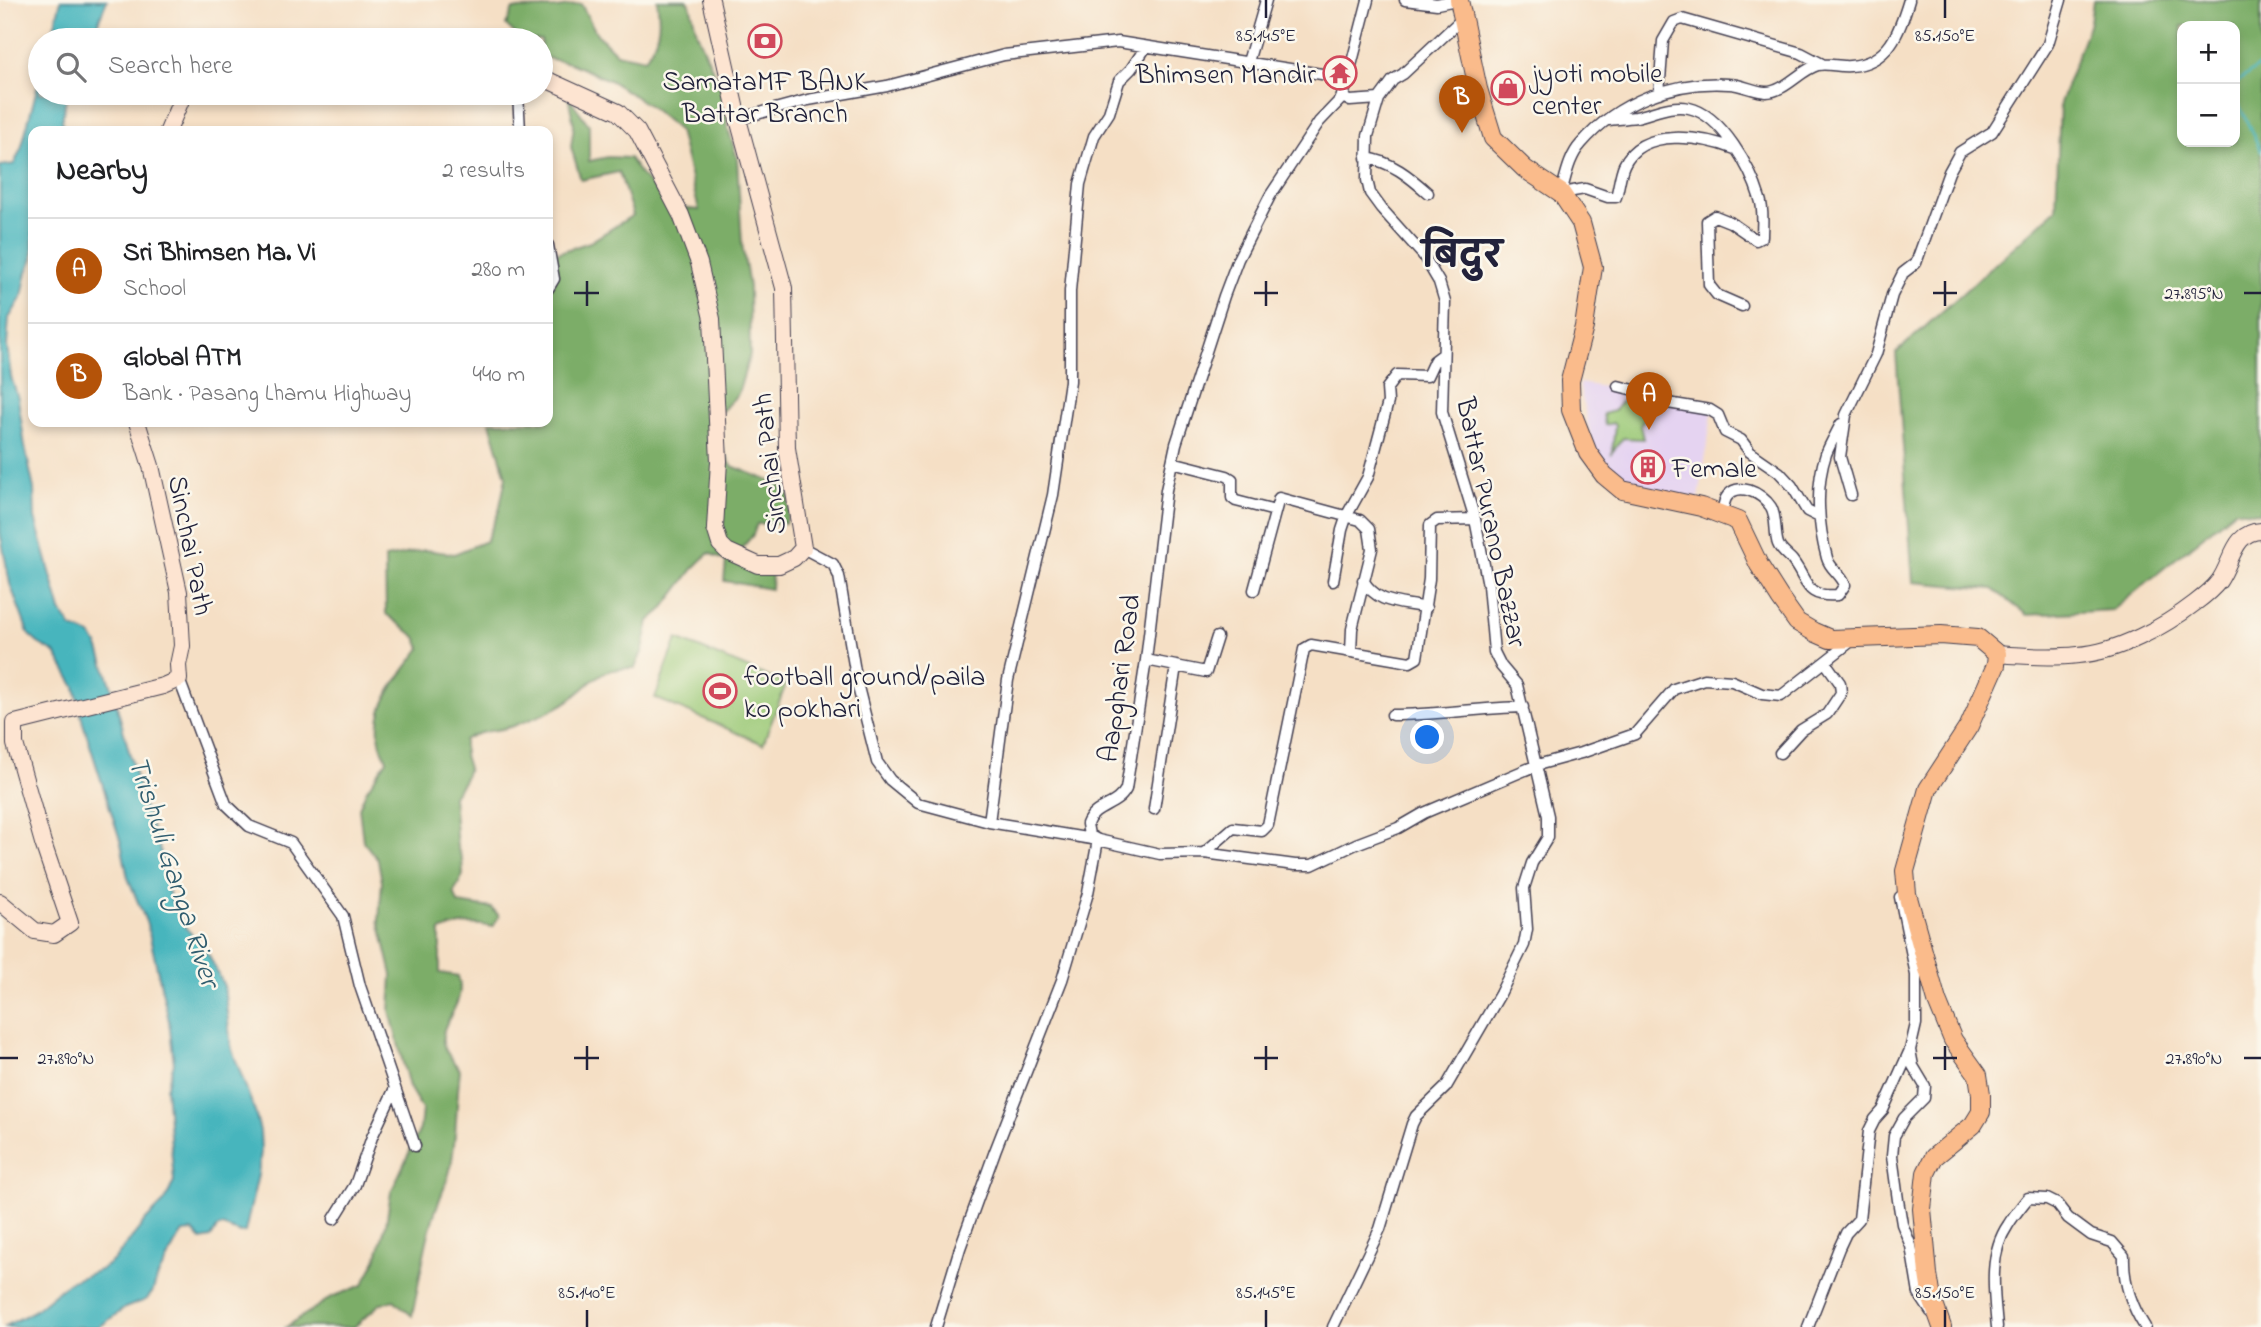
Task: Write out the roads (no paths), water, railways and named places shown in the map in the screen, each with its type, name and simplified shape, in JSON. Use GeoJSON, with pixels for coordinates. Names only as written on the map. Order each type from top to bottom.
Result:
{"type":"FeatureCollection","features":[{"type":"Feature","properties":{"kind":"main road"},"geometry":{"type":"LineString","coordinates":[[1459,6],[1478,89],[1493,138],[1525,169],[1561,193],[1581,223],[1593,267],[1584,327],[1570,381],[1571,410],[1588,453],[1604,475],[1622,490],[1721,513],[1738,520],[1759,565],[1797,622],[1830,639],[1941,635],[1978,638],[1997,654],[1996,665],[1969,726],[1928,789],[1905,871],[1907,894],[1937,1001],[1953,1040],[1978,1076],[1981,1094],[1981,1112],[1973,1125],[1934,1157],[1926,1173],[1922,1209],[1928,1274],[1932,1299],[1943,1326]]}},
{"type":"Feature","properties":{"kind":"street","name":"Sinchai Path"},"geometry":{"type":"LineString","coordinates":[[553,83],[618,113],[637,131],[681,215],[699,263],[712,319],[719,461],[715,528],[720,544],[727,551],[758,565],[779,565],[794,558],[803,548],[787,448],[784,288],[738,119],[711,0]]}},
{"type":"Feature","properties":{"kind":"street"},"geometry":{"type":"LineString","coordinates":[[1248,62],[1266,0]]}},
{"type":"Feature","properties":{"kind":"street","name":"Aapghari Road"},"geometry":{"type":"LineString","coordinates":[[1098,840],[1089,835],[1087,824],[1093,812],[1119,801],[1126,789],[1146,660],[1166,490],[1172,461],[1224,296],[1238,259],[1270,196],[1319,122],[1341,99],[1368,0]]}},
{"type":"Feature","properties":{"kind":"street"},"geometry":{"type":"LineString","coordinates":[[1405,0],[1459,6]]}},
{"type":"Feature","properties":{"kind":"street"},"geometry":{"type":"LineString","coordinates":[[1659,93],[1663,41],[1674,22],[1682,19],[1801,53],[1822,64],[1838,67],[1862,65],[1885,51],[1900,30],[1909,0]]}},
{"type":"Feature","properties":{"kind":"street"},"geometry":{"type":"LineString","coordinates":[[1721,513],[1726,497],[1735,490],[1748,489],[1761,497],[1771,508],[1778,546],[1793,561],[1807,587],[1821,596],[1838,595],[1845,585],[1842,576],[1827,560],[1819,517],[1826,454],[1876,354],[1892,295],[1903,274],[1916,263],[1948,172],[1960,152],[1992,132],[2048,44],[2061,0]]}},
{"type":"Feature","properties":{"kind":"street","name":"Battar Purano Bazzar"},"geometry":{"type":"LineString","coordinates":[[1333,1327],[1380,1229],[1416,1116],[1447,1087],[1500,995],[1524,945],[1527,929],[1524,888],[1532,863],[1548,837],[1548,816],[1517,685],[1501,666],[1494,652],[1488,585],[1475,519],[1442,412],[1445,302],[1439,282],[1423,255],[1370,193],[1366,158],[1368,136],[1379,99],[1459,6]]}},
{"type":"Feature","properties":{"kind":"street"},"geometry":{"type":"LineString","coordinates":[[738,119],[808,100],[887,86],[1004,55],[1118,42],[1347,78],[1343,97],[1350,101],[1379,99]]}},
{"type":"Feature","properties":{"kind":"street"},"geometry":{"type":"LineString","coordinates":[[989,822],[1008,680],[1053,495],[1070,381],[1070,291],[1080,184],[1094,136],[1109,113],[1119,81],[1146,47]]}},
{"type":"Feature","properties":{"kind":"street"},"geometry":{"type":"LineString","coordinates":[[1735,149],[1698,139],[1673,138],[1647,143],[1634,151],[1624,164],[1616,197],[1585,189],[1561,193],[1571,160],[1580,144],[1606,120],[1629,104],[1679,87],[1706,84],[1731,84],[1766,92],[1777,89],[1822,64]]}},
{"type":"Feature","properties":{"kind":"street"},"geometry":{"type":"LineString","coordinates":[[170,126],[179,105]]}},
{"type":"Feature","properties":{"kind":"street"},"geometry":{"type":"LineString","coordinates":[[519,105],[520,126]]}},
{"type":"Feature","properties":{"kind":"street"},"geometry":{"type":"LineString","coordinates":[[1606,120],[1637,117],[1671,107],[1690,108],[1707,116],[1722,129],[1761,201],[1762,237],[1756,240],[1730,222],[1715,216],[1707,221],[1709,285],[1717,295],[1742,306]]}},
{"type":"Feature","properties":{"kind":"street"},"geometry":{"type":"LineString","coordinates":[[1366,158],[1377,160],[1404,173],[1428,193]]}},
{"type":"Feature","properties":{"kind":"street"},"geometry":{"type":"LineString","coordinates":[[1333,581],[1346,515],[1368,477],[1388,402],[1387,387],[1397,374],[1427,376],[1434,361],[1442,355]]}},
{"type":"Feature","properties":{"kind":"street"},"geometry":{"type":"LineString","coordinates":[[1618,386],[1634,390],[1656,401],[1710,410],[1718,415],[1725,432],[1741,440],[1750,452],[1779,472],[1792,486],[1807,511],[1819,517]]}},
{"type":"Feature","properties":{"kind":"street"},"geometry":{"type":"LineString","coordinates":[[1846,415],[1840,457],[1851,495]]}},
{"type":"Feature","properties":{"kind":"street","name":"Sinchai Path"},"geometry":{"type":"LineString","coordinates":[[139,427],[151,466],[179,592],[182,646],[178,665],[179,679]]}},
{"type":"Feature","properties":{"kind":"street"},"geometry":{"type":"LineString","coordinates":[[1172,461],[1227,476],[1232,479],[1232,498],[1236,501],[1275,511]]}},
{"type":"Feature","properties":{"kind":"street"},"geometry":{"type":"LineString","coordinates":[[1254,590],[1279,498],[1360,520],[1369,529],[1372,550],[1352,629],[1351,652]]}},
{"type":"Feature","properties":{"kind":"street"},"geometry":{"type":"LineString","coordinates":[[1204,853],[1233,828],[1262,831],[1268,825],[1304,649],[1311,645],[1410,662],[1417,658],[1426,608],[1432,522],[1475,519]]}},
{"type":"Feature","properties":{"kind":"street"},"geometry":{"type":"LineString","coordinates":[[1997,654],[2080,655],[2134,640],[2159,628],[2196,603],[2218,581],[2240,538],[2252,531],[2261,531]]}},
{"type":"Feature","properties":{"kind":"street"},"geometry":{"type":"LineString","coordinates":[[803,548],[833,564],[839,576],[851,660],[877,762],[890,780],[918,803],[989,822],[1098,840],[1160,854],[1204,853],[1312,865],[1537,765],[1635,734],[1674,690],[1704,679],[1732,681],[1762,694],[1781,696],[1855,638]]}},
{"type":"Feature","properties":{"kind":"street"},"geometry":{"type":"LineString","coordinates":[[1363,580],[1370,592],[1385,601],[1426,608]]}},
{"type":"Feature","properties":{"kind":"street"},"geometry":{"type":"LineString","coordinates":[[1146,660],[1206,673],[1217,636]]}},
{"type":"Feature","properties":{"kind":"street"},"geometry":{"type":"LineString","coordinates":[[1780,753],[1801,730],[1827,714],[1841,693],[1840,683],[1825,662]]}},
{"type":"Feature","properties":{"kind":"street"},"geometry":{"type":"LineString","coordinates":[[1154,810],[1177,666]]}},
{"type":"Feature","properties":{"kind":"street"},"geometry":{"type":"LineString","coordinates":[[0,902],[35,930],[54,934],[69,923],[15,744],[15,723],[163,686],[179,679],[226,804],[249,826],[291,843],[343,916],[359,986],[415,1146]]}},
{"type":"Feature","properties":{"kind":"street"},"geometry":{"type":"LineString","coordinates":[[1392,715],[1523,707]]}},
{"type":"Feature","properties":{"kind":"street"},"geometry":{"type":"LineString","coordinates":[[936,1327],[960,1248],[995,1151],[1062,980],[1088,893],[1098,840]]}},
{"type":"Feature","properties":{"kind":"street"},"geometry":{"type":"LineString","coordinates":[[1808,1327],[1846,1233],[1859,1219],[1869,1131],[1883,1110],[1910,1049],[1916,1024],[1916,975],[1900,894],[1905,871]]}},
{"type":"Feature","properties":{"kind":"street"},"geometry":{"type":"LineString","coordinates":[[1910,1049],[1913,1066],[1925,1086],[1924,1098],[1904,1118],[1894,1136],[1892,1156],[1902,1224],[1911,1245],[1919,1293],[1943,1326]]}},
{"type":"Feature","properties":{"kind":"street"},"geometry":{"type":"LineString","coordinates":[[334,1219],[355,1185],[372,1137],[395,1088]]}},
{"type":"Feature","properties":{"kind":"street"},"geometry":{"type":"LineString","coordinates":[[1997,1327],[1993,1277],[1997,1252],[2006,1227],[2028,1198],[2047,1199],[2057,1204],[2067,1217],[2091,1236],[2112,1242],[2124,1256],[2123,1275],[2129,1295],[2145,1327]]}},
{"type":"Feature","properties":{"kind":"water"},"geometry":{"type":"Polygon","coordinates":[[[61,0],[107,0],[96,28],[54,28],[61,0]]]}},
{"type":"Feature","properties":{"kind":"water"},"geometry":{"type":"Polygon","coordinates":[[[33,105],[65,105],[64,126],[28,126],[28,270],[22,297],[9,318],[7,346],[11,377],[18,398],[34,489],[35,518],[61,611],[72,628],[91,635],[98,646],[144,807],[163,858],[171,900],[184,925],[209,955],[224,986],[231,1047],[260,1131],[258,1175],[245,1232],[222,1226],[217,1228],[211,1238],[201,1240],[193,1231],[183,1232],[146,1300],[125,1308],[99,1327],[4,1327],[34,1311],[69,1282],[102,1269],[114,1260],[165,1201],[174,1181],[166,1088],[174,1063],[169,1021],[147,924],[128,878],[121,843],[83,723],[75,687],[55,653],[29,635],[10,584],[0,532],[0,166],[14,164],[21,149],[33,105]]]}},
{"type":"Feature","properties":{"kind":"waterway"},"geometry":{"type":"LineString","coordinates":[[2240,80],[2261,64]]}},
{"type":"Feature","properties":{"kind":"waterway"},"geometry":{"type":"LineString","coordinates":[[2240,107],[2261,151]]}},
{"type":"Feature","properties":{"kind":"place","name":"SamataMF BANK Battar Branch"},"geometry":{"type":"Point","coordinates":[765,41]}},
{"type":"Feature","properties":{"kind":"place","name":"Bhimsen Mandir"},"geometry":{"type":"Point","coordinates":[1340,73]}},
{"type":"Feature","properties":{"kind":"place","name":"jyoti mobile center"},"geometry":{"type":"Point","coordinates":[1508,88]}},
{"type":"Feature","properties":{"kind":"place","name":"Global ATM"},"geometry":{"type":"Point","coordinates":[1462,133]}},
{"type":"Feature","properties":{"kind":"place","name":"Sri Bhimsen Ma. Vi"},"geometry":{"type":"Point","coordinates":[1649,430]}},
{"type":"Feature","properties":{"kind":"place","name":"Female"},"geometry":{"type":"Point","coordinates":[1648,467]}},
{"type":"Feature","properties":{"kind":"place","name":"football ground/paila ko pokhari"},"geometry":{"type":"Point","coordinates":[720,691]}},
{"type":"Feature","properties":{"kind":"district","name":"बिदुर"},"geometry":{"type":"Point","coordinates":[1462,254]}},
{"type":"Feature","properties":{"kind":"water label","name":"Trishuli Ganga River"},"geometry":{"type":"Point","coordinates":[175,871]}}]}
